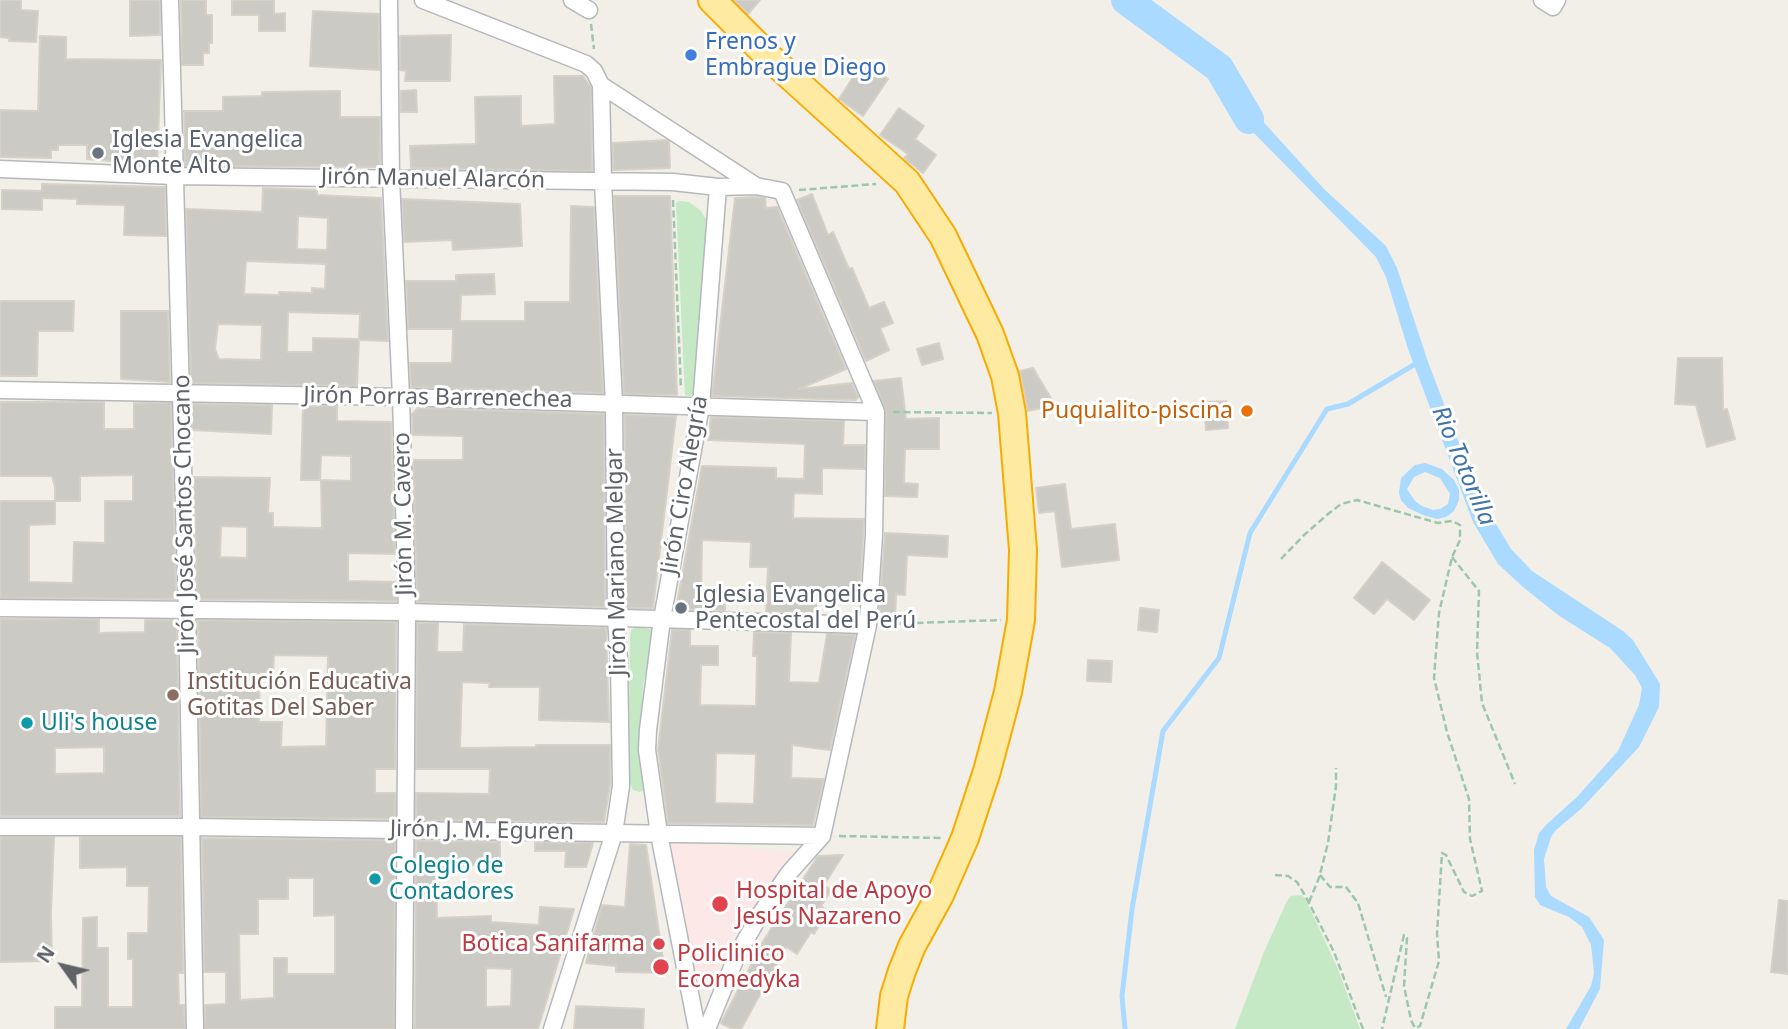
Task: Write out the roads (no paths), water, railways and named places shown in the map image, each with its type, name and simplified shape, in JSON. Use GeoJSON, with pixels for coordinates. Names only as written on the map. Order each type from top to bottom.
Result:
{"type":"FeatureCollection","features":[{"type":"Feature","properties":{"kind":"highway"},"geometry":{"type":"LineString","coordinates":[[712,0],[770,58],[907,182],[943,236],[990,334],[1005,376],[1012,413],[1023,550],[1021,620],[1008,692],[987,771],[965,838],[902,971],[894,996],[890,1029]]}},
{"type":"Feature","properties":{"kind":"street","name":"Jirón José Santos Chocano"},"geometry":{"type":"LineString","coordinates":[[170,0],[182,392],[195,1029]]}},
{"type":"Feature","properties":{"kind":"street","name":"Jirón M. Cavero"},"geometry":{"type":"LineString","coordinates":[[389,0],[391,179],[407,612],[404,1029]]}},
{"type":"Feature","properties":{"kind":"street"},"geometry":{"type":"LineString","coordinates":[[424,0],[586,64],[594,71],[601,86],[756,186]]}},
{"type":"Feature","properties":{"kind":"street"},"geometry":{"type":"LineString","coordinates":[[572,0],[589,10]]}},
{"type":"Feature","properties":{"kind":"street"},"geometry":{"type":"LineString","coordinates":[[1542,0],[1553,7],[1557,0]]}},
{"type":"Feature","properties":{"kind":"street","name":"Jirón Mariano Melgar"},"geometry":{"type":"LineString","coordinates":[[552,1029],[614,833],[621,786],[614,403],[601,86]]}},
{"type":"Feature","properties":{"kind":"street","name":"Jirón Manuel Alarcón"},"geometry":{"type":"LineString","coordinates":[[0,169],[174,176],[673,182],[719,187],[756,186],[782,191],[876,412]]}},
{"type":"Feature","properties":{"kind":"street","name":"Jirón Ciro Alegría"},"geometry":{"type":"LineString","coordinates":[[697,1029],[659,834],[648,740],[662,619],[701,406],[719,187]]}},
{"type":"Feature","properties":{"kind":"street","name":"Jirón Porras Barrenechea"},"geometry":{"type":"LineString","coordinates":[[0,390],[401,397],[876,412]]}},
{"type":"Feature","properties":{"kind":"street"},"geometry":{"type":"LineString","coordinates":[[707,1029],[737,955],[761,912],[789,873],[822,836],[867,625],[874,536],[876,412]]}},
{"type":"Feature","properties":{"kind":"street"},"geometry":{"type":"LineString","coordinates":[[0,608],[407,612],[867,625]]}},
{"type":"Feature","properties":{"kind":"street","name":"Jirón J. M. Eguren"},"geometry":{"type":"LineString","coordinates":[[0,827],[192,827],[822,836]]}},
{"type":"Feature","properties":{"kind":"water"},"geometry":{"type":"Polygon","coordinates":[[[1232,81],[1250,107],[1324,189],[1386,246],[1397,268],[1428,362],[1460,446],[1493,519],[1511,549],[1532,571],[1633,640],[1660,684],[1659,707],[1639,747],[1582,808],[1556,830],[1544,859],[1546,887],[1551,896],[1589,917],[1604,940],[1600,989],[1579,1029],[1566,1029],[1591,986],[1594,973],[1591,945],[1582,927],[1569,917],[1540,905],[1535,897],[1534,850],[1539,833],[1577,797],[1618,751],[1639,705],[1642,688],[1635,675],[1610,648],[1558,615],[1498,564],[1473,522],[1408,349],[1386,277],[1376,257],[1247,126],[1223,92],[1232,81]]]}},
{"type":"Feature","properties":{"kind":"water"},"geometry":{"type":"Polygon","coordinates":[[[1425,463],[1442,469],[1454,480],[1459,490],[1459,500],[1454,511],[1446,517],[1437,519],[1423,515],[1408,508],[1401,500],[1401,478],[1415,465],[1425,463]],[[1425,472],[1414,477],[1407,489],[1422,506],[1433,510],[1440,509],[1448,504],[1450,494],[1440,478],[1425,472]]]}},
{"type":"Feature","properties":{"kind":"waterway","name":"Rio Totorilla"},"geometry":{"type":"LineString","coordinates":[[1126,0],[1219,68],[1249,119]]}},
{"type":"Feature","properties":{"kind":"waterway"},"geometry":{"type":"LineString","coordinates":[[1125,1029],[1122,996],[1132,909],[1163,731],[1219,658],[1250,533],[1327,409],[1348,404],[1417,363]]}},
{"type":"Feature","properties":{"kind":"place","name":"Frenos y Embrague Diego"},"geometry":{"type":"Point","coordinates":[691,55]}},
{"type":"Feature","properties":{"kind":"place","name":"Iglesia Evangelica Monte Alto"},"geometry":{"type":"Point","coordinates":[98,153]}},
{"type":"Feature","properties":{"kind":"place","name":"Puquialito-piscina"},"geometry":{"type":"Point","coordinates":[1247,411]}},
{"type":"Feature","properties":{"kind":"place","name":"Iglesia Evangelica Pentecostal del Perú"},"geometry":{"type":"Point","coordinates":[681,608]}},
{"type":"Feature","properties":{"kind":"place","name":"Institución Educativa Gotitas Del Saber"},"geometry":{"type":"Point","coordinates":[173,695]}},
{"type":"Feature","properties":{"kind":"place","name":"Uli's house"},"geometry":{"type":"Point","coordinates":[27,723]}},
{"type":"Feature","properties":{"kind":"place","name":"Colegio de Contadores"},"geometry":{"type":"Point","coordinates":[375,879]}},
{"type":"Feature","properties":{"kind":"place","name":"Hospital de Apoyo Jesús Nazareno"},"geometry":{"type":"Point","coordinates":[720,904]}},
{"type":"Feature","properties":{"kind":"place","name":"Botica Sanifarma"},"geometry":{"type":"Point","coordinates":[659,944]}},
{"type":"Feature","properties":{"kind":"place","name":"Policlinico Ecomedyka"},"geometry":{"type":"Point","coordinates":[661,967]}}]}
